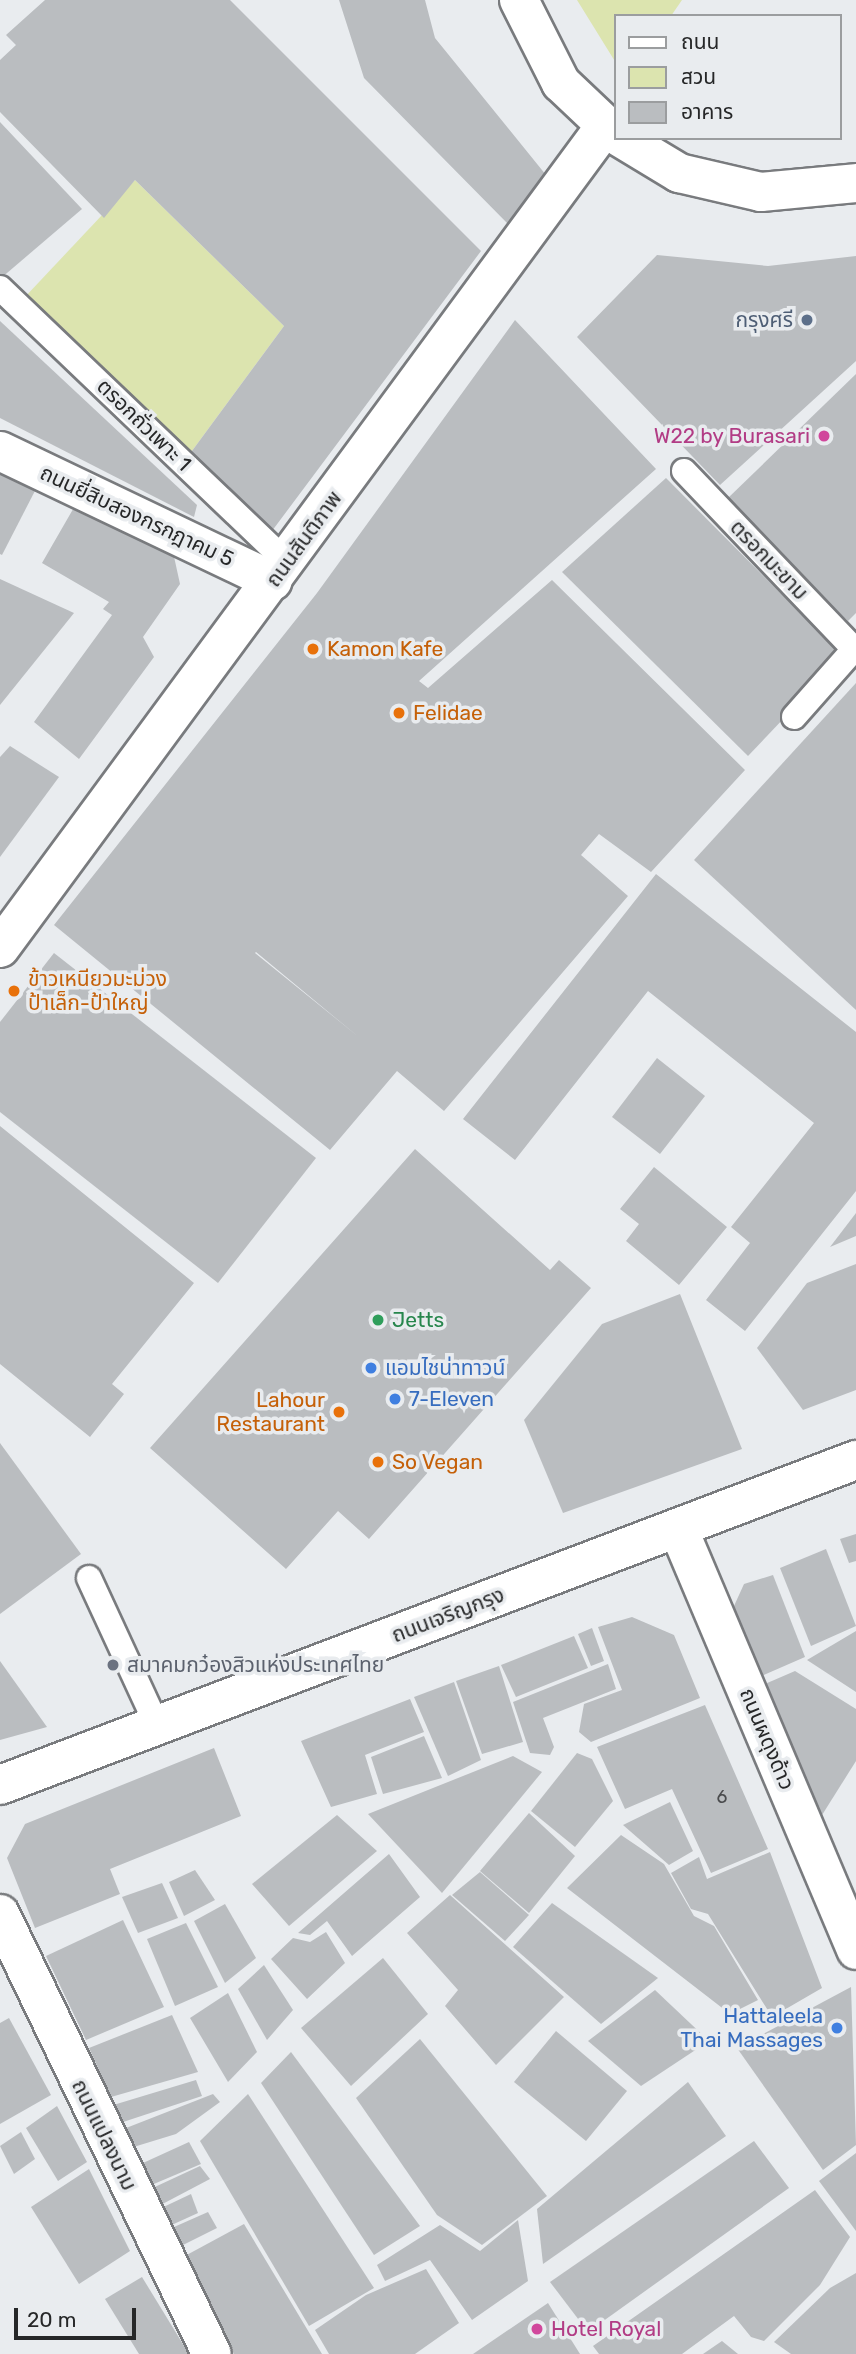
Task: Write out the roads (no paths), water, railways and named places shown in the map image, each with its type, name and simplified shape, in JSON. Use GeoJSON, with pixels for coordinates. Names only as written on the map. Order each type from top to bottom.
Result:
{"type":"FeatureCollection","features":[{"type":"Feature","properties":{"kind":"street"},"geometry":{"type":"LineString","coordinates":[[519,0],[561,83],[614,134]]}},
{"type":"Feature","properties":{"kind":"street","name":"ถนนสันติภาพ"},"geometry":{"type":"LineString","coordinates":[[0,948],[280,572],[614,134]]}},
{"type":"Feature","properties":{"kind":"street"},"geometry":{"type":"LineString","coordinates":[[624,140],[679,173],[761,192],[856,183]]}},
{"type":"Feature","properties":{"kind":"street","name":"ถนนยี่สิบสองกรกฎาคม 5"},"geometry":{"type":"LineString","coordinates":[[0,452],[280,572]]}},
{"type":"Feature","properties":{"kind":"street","name":"ถนนเจริญกรุง"},"geometry":{"type":"LineString","coordinates":[[0,1785],[856,1460]]}},
{"type":"Feature","properties":{"kind":"street","name":"ถนนผดุงด้าว"},"geometry":{"type":"LineString","coordinates":[[678,1528],[856,1950]]}},
{"type":"Feature","properties":{"kind":"street","name":"ถนนแปลงนาม"},"geometry":{"type":"LineString","coordinates":[[0,1914],[212,2354]]}},
{"type":"Feature","properties":{"kind":"lane","name":"ตรอกถั่วเพาะ 1"},"geometry":{"type":"LineString","coordinates":[[0,288],[280,572]]}},
{"type":"Feature","properties":{"kind":"lane","name":"ตรอกมะขาม"},"geometry":{"type":"LineString","coordinates":[[684,471],[855,648]]}},
{"type":"Feature","properties":{"kind":"lane"},"geometry":{"type":"LineString","coordinates":[[794,717],[855,648]]}},
{"type":"Feature","properties":{"kind":"lane"},"geometry":{"type":"LineString","coordinates":[[89,1578],[157,1725]]}},
{"type":"Feature","properties":{"kind":"place","name":"กรุงศรี"},"geometry":{"type":"Point","coordinates":[807,320]}},
{"type":"Feature","properties":{"kind":"place","name":"W22 by Burasari"},"geometry":{"type":"Point","coordinates":[824,436]}},
{"type":"Feature","properties":{"kind":"place","name":"Kamon Kafe"},"geometry":{"type":"Point","coordinates":[313,649]}},
{"type":"Feature","properties":{"kind":"place","name":"Felidae"},"geometry":{"type":"Point","coordinates":[399,713]}},
{"type":"Feature","properties":{"kind":"place","name":"ข้าวเหนียวมะม่วง ป้าเล็ก-ป้าใหญ่"},"geometry":{"type":"Point","coordinates":[14,991]}},
{"type":"Feature","properties":{"kind":"place","name":"Jetts"},"geometry":{"type":"Point","coordinates":[378,1320]}},
{"type":"Feature","properties":{"kind":"place","name":"แอมไชน่าทาวน์"},"geometry":{"type":"Point","coordinates":[371,1368]}},
{"type":"Feature","properties":{"kind":"place","name":"7-Eleven"},"geometry":{"type":"Point","coordinates":[395,1399]}},
{"type":"Feature","properties":{"kind":"place","name":"Lahour Restaurant"},"geometry":{"type":"Point","coordinates":[339,1412]}},
{"type":"Feature","properties":{"kind":"place","name":"So Vegan"},"geometry":{"type":"Point","coordinates":[378,1462]}},
{"type":"Feature","properties":{"kind":"place","name":"สมาคมกว๋องสิวแห่งประเทศไทย"},"geometry":{"type":"Point","coordinates":[113,1665]}},
{"type":"Feature","properties":{"kind":"place","name":"Hattaleela Thai Massages"},"geometry":{"type":"Point","coordinates":[837,2028]}},
{"type":"Feature","properties":{"kind":"place","name":"Hotel Royal"},"geometry":{"type":"Point","coordinates":[537,2329]}}]}
